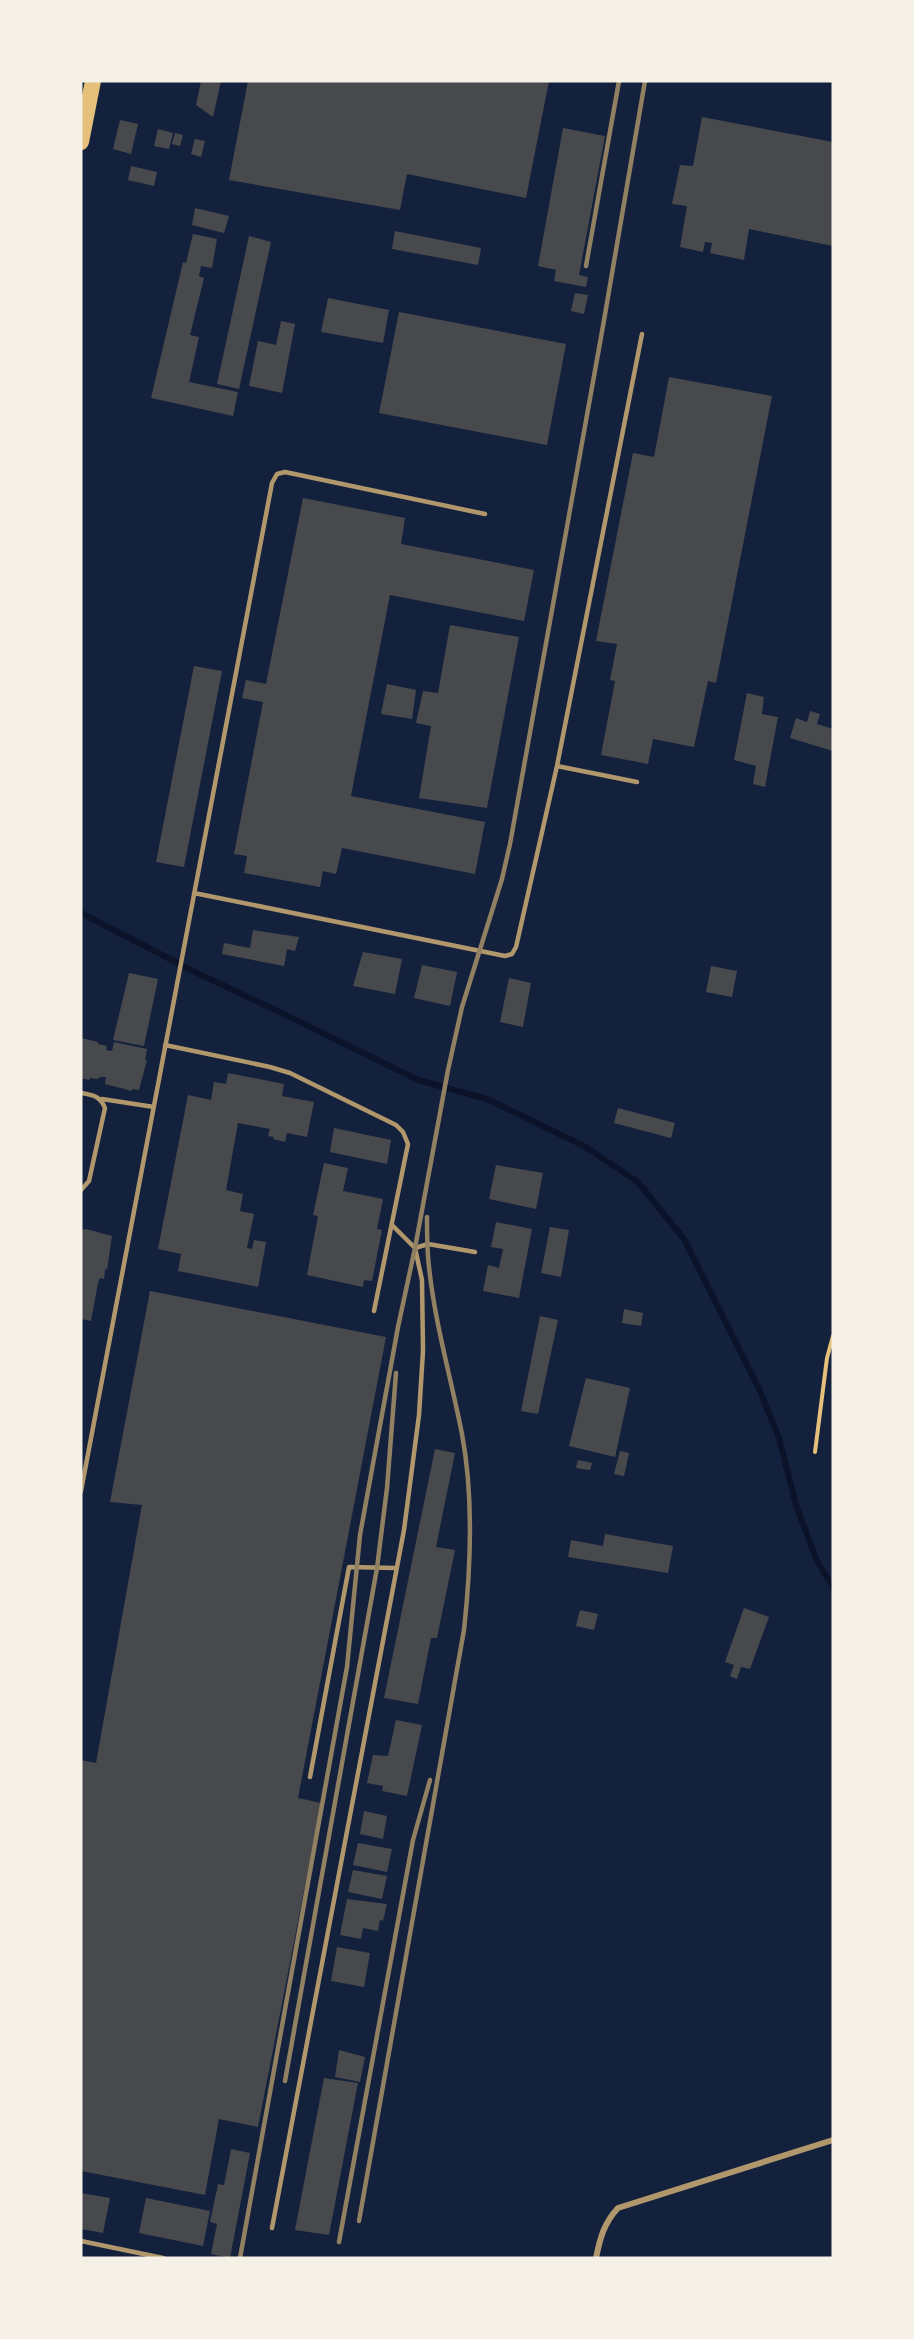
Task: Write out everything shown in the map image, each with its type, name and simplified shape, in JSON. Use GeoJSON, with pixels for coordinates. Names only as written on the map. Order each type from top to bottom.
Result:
{"type":"FeatureCollection","features":[{"type":"Feature","properties":{"kind":"highway"},"geometry":{"type":"LineString","coordinates":[[81,142],[93,81]]}},
{"type":"Feature","properties":{"kind":"street"},"geometry":{"type":"LineString","coordinates":[[596,2258],[600,2235],[609,2218],[618,2208],[833,2140]]}},
{"type":"Feature","properties":{"kind":"lane"},"geometry":{"type":"LineString","coordinates":[[194,893],[505,956],[512,954],[516,947],[557,766],[642,334]]}},
{"type":"Feature","properties":{"kind":"lane"},"geometry":{"type":"LineString","coordinates":[[81,1491],[272,483],[277,474],[285,472],[485,514]]}},
{"type":"Feature","properties":{"kind":"lane"},"geometry":{"type":"LineString","coordinates":[[557,766],[637,782]]}},
{"type":"Feature","properties":{"kind":"lane"},"geometry":{"type":"LineString","coordinates":[[165,1045],[290,1073],[396,1125],[403,1132],[408,1144],[374,1311]]}},
{"type":"Feature","properties":{"kind":"lane"},"geometry":{"type":"LineString","coordinates":[[81,1093],[102,1099],[154,1107]]}},
{"type":"Feature","properties":{"kind":"lane"},"geometry":{"type":"LineString","coordinates":[[81,1190],[89,1181],[105,1108],[102,1099]]}},
{"type":"Feature","properties":{"kind":"lane"},"geometry":{"type":"LineString","coordinates":[[272,2228],[404,1530],[419,1415],[423,1351],[422,1280],[415,1248],[392,1225]]}},
{"type":"Feature","properties":{"kind":"lane"},"geometry":{"type":"LineString","coordinates":[[415,1248],[428,1244],[475,1252]]}},
{"type":"Feature","properties":{"kind":"lane"},"geometry":{"type":"LineString","coordinates":[[310,1777],[349,1567],[396,1568]]}},
{"type":"Feature","properties":{"kind":"lane"},"geometry":{"type":"LineString","coordinates":[[81,2241],[163,2258]]}},
{"type":"Feature","properties":{"kind":"path"},"geometry":{"type":"LineString","coordinates":[[815,1452],[827,1358],[833,1336]]}},
{"type":"Feature","properties":{"kind":"building"},"geometry":{"type":"Polygon","coordinates":[[[201,81],[221,81],[213,117],[196,105],[201,81]]]}},
{"type":"Feature","properties":{"kind":"building"},"geometry":{"type":"Polygon","coordinates":[[[248,81],[549,81],[526,198],[407,174],[400,210],[229,180],[248,81]]]}},
{"type":"Feature","properties":{"kind":"building"},"geometry":{"type":"Polygon","coordinates":[[[702,117],[833,142],[833,246],[749,229],[744,260],[710,253],[712,243],[705,242],[703,252],[680,247],[687,206],[672,204],[680,165],[693,166],[702,117]]]}},
{"type":"Feature","properties":{"kind":"building"},"geometry":{"type":"Polygon","coordinates":[[[120,120],[138,124],[131,154],[113,149],[120,120]]]}},
{"type":"Feature","properties":{"kind":"building"},"geometry":{"type":"Polygon","coordinates":[[[563,128],[605,136],[579,275],[588,277],[586,287],[554,281],[556,270],[538,266],[563,128]]]}},
{"type":"Feature","properties":{"kind":"building"},"geometry":{"type":"Polygon","coordinates":[[[158,129],[173,133],[169,149],[154,146],[158,129]]]}},
{"type":"Feature","properties":{"kind":"building"},"geometry":{"type":"Polygon","coordinates":[[[175,133],[183,135],[180,146],[172,144],[175,133]]]}},
{"type":"Feature","properties":{"kind":"building"},"geometry":{"type":"Polygon","coordinates":[[[195,139],[205,141],[201,157],[191,154],[195,139]]]}},
{"type":"Feature","properties":{"kind":"building"},"geometry":{"type":"Polygon","coordinates":[[[131,166],[157,172],[154,186],[128,180],[131,166]]]}},
{"type":"Feature","properties":{"kind":"building"},"geometry":{"type":"Polygon","coordinates":[[[195,208],[229,216],[224,233],[192,225],[195,208]]]}},
{"type":"Feature","properties":{"kind":"building"},"geometry":{"type":"Polygon","coordinates":[[[395,231],[481,248],[478,265],[392,249],[395,231]]]}},
{"type":"Feature","properties":{"kind":"building"},"geometry":{"type":"Polygon","coordinates":[[[193,234],[217,239],[212,268],[201,266],[199,276],[204,278],[190,335],[199,337],[189,382],[238,392],[233,416],[151,398],[183,262],[186,263],[193,234]]]}},
{"type":"Feature","properties":{"kind":"building"},"geometry":{"type":"Polygon","coordinates":[[[249,236],[271,242],[239,389],[217,384],[249,236]]]}},
{"type":"Feature","properties":{"kind":"building"},"geometry":{"type":"Polygon","coordinates":[[[575,293],[588,295],[584,314],[571,311],[575,293]]]}},
{"type":"Feature","properties":{"kind":"building"},"geometry":{"type":"Polygon","coordinates":[[[328,298],[389,310],[383,343],[321,332],[328,298]]]}},
{"type":"Feature","properties":{"kind":"building"},"geometry":{"type":"Polygon","coordinates":[[[399,312],[566,344],[547,445],[379,413],[399,312]]]}},
{"type":"Feature","properties":{"kind":"building"},"geometry":{"type":"Polygon","coordinates":[[[281,321],[295,324],[282,393],[249,386],[258,341],[276,345],[281,321]]]}},
{"type":"Feature","properties":{"kind":"building"},"geometry":{"type":"Polygon","coordinates":[[[669,377],[772,396],[716,683],[708,681],[694,747],[653,739],[648,764],[601,755],[615,681],[610,680],[617,644],[596,641],[633,453],[654,457],[669,377]]]}},
{"type":"Feature","properties":{"kind":"building"},"geometry":{"type":"Polygon","coordinates":[[[303,498],[405,518],[401,544],[534,570],[524,621],[390,595],[354,780],[351,796],[485,822],[475,874],[342,848],[336,874],[323,871],[320,887],[244,873],[247,856],[234,854],[263,702],[242,698],[246,680],[266,684],[303,498]]]}},
{"type":"Feature","properties":{"kind":"building"},"geometry":{"type":"Polygon","coordinates":[[[450,625],[519,637],[487,808],[419,798],[431,726],[416,723],[423,691],[438,693],[450,625]]]}},
{"type":"Feature","properties":{"kind":"building"},"geometry":{"type":"Polygon","coordinates":[[[194,666],[222,671],[184,867],[156,862],[194,666]]]}},
{"type":"Feature","properties":{"kind":"building"},"geometry":{"type":"Polygon","coordinates":[[[387,684],[416,690],[412,719],[381,714],[387,684]]]}},
{"type":"Feature","properties":{"kind":"building"},"geometry":{"type":"Polygon","coordinates":[[[747,693],[764,697],[762,714],[778,717],[765,787],[753,784],[756,766],[734,760],[747,693]]]}},
{"type":"Feature","properties":{"kind":"building"},"geometry":{"type":"Polygon","coordinates":[[[810,711],[820,714],[817,724],[833,729],[833,751],[790,738],[796,718],[807,722],[810,711]]]}},
{"type":"Feature","properties":{"kind":"building"},"geometry":{"type":"Polygon","coordinates":[[[253,930],[299,937],[295,951],[287,949],[284,966],[222,954],[224,943],[250,948],[253,930]]]}},
{"type":"Feature","properties":{"kind":"building"},"geometry":{"type":"Polygon","coordinates":[[[363,952],[402,959],[395,994],[353,986],[363,952]]]}},
{"type":"Feature","properties":{"kind":"building"},"geometry":{"type":"Polygon","coordinates":[[[422,965],[457,972],[450,1006],[414,998],[422,965]]]}},
{"type":"Feature","properties":{"kind":"building"},"geometry":{"type":"Polygon","coordinates":[[[711,966],[737,971],[732,997],[706,992],[711,966]]]}},
{"type":"Feature","properties":{"kind":"building"},"geometry":{"type":"Polygon","coordinates":[[[129,973],[158,979],[144,1046],[113,1040],[129,973]]]}},
{"type":"Feature","properties":{"kind":"building"},"geometry":{"type":"Polygon","coordinates":[[[509,978],[531,983],[523,1027],[500,1022],[509,978]]]}},
{"type":"Feature","properties":{"kind":"building"},"geometry":{"type":"Polygon","coordinates":[[[81,1038],[98,1042],[98,1044],[107,1046],[106,1050],[112,1051],[114,1042],[147,1049],[145,1060],[147,1060],[139,1090],[132,1089],[132,1091],[105,1084],[106,1077],[89,1080],[81,1078],[81,1038]]]}},
{"type":"Feature","properties":{"kind":"building"},"geometry":{"type":"Polygon","coordinates":[[[228,1073],[284,1084],[282,1096],[314,1102],[307,1137],[287,1133],[285,1142],[268,1136],[270,1129],[238,1123],[226,1190],[243,1194],[240,1211],[254,1214],[247,1248],[252,1249],[254,1240],[266,1242],[258,1287],[178,1271],[181,1254],[158,1249],[188,1095],[211,1100],[214,1082],[226,1084],[228,1073]]]}},
{"type":"Feature","properties":{"kind":"building"},"geometry":{"type":"Polygon","coordinates":[[[618,1108],[675,1123],[671,1138],[614,1123],[618,1108]]]}},
{"type":"Feature","properties":{"kind":"building"},"geometry":{"type":"Polygon","coordinates":[[[334,1128],[391,1140],[387,1164],[330,1152],[334,1128]]]}},
{"type":"Feature","properties":{"kind":"building"},"geometry":{"type":"Polygon","coordinates":[[[324,1163],[348,1168],[343,1191],[383,1199],[377,1229],[382,1230],[372,1281],[364,1280],[363,1287],[307,1275],[318,1216],[313,1215],[324,1163]]]}},
{"type":"Feature","properties":{"kind":"building"},"geometry":{"type":"Polygon","coordinates":[[[496,1165],[543,1173],[536,1209],[489,1199],[496,1165]]]}},
{"type":"Feature","properties":{"kind":"building"},"geometry":{"type":"Polygon","coordinates":[[[496,1222],[532,1229],[519,1298],[483,1291],[488,1265],[499,1268],[503,1249],[491,1247],[496,1222]]]}},
{"type":"Feature","properties":{"kind":"building"},"geometry":{"type":"Polygon","coordinates":[[[550,1227],[569,1230],[561,1277],[541,1273],[550,1227]]]}},
{"type":"Feature","properties":{"kind":"building"},"geometry":{"type":"Polygon","coordinates":[[[86,1229],[112,1236],[107,1270],[105,1269],[104,1279],[100,1278],[98,1283],[91,1321],[81,1319],[81,1230],[86,1229]]]}},
{"type":"Feature","properties":{"kind":"building"},"geometry":{"type":"Polygon","coordinates":[[[150,1291],[386,1337],[298,1798],[321,1803],[258,2127],[219,2119],[205,2195],[81,2171],[81,1760],[96,1763],[142,1505],[110,1502],[150,1291]]]}},
{"type":"Feature","properties":{"kind":"building"},"geometry":{"type":"Polygon","coordinates":[[[624,1309],[643,1313],[641,1326],[622,1323],[624,1309]]]}},
{"type":"Feature","properties":{"kind":"building"},"geometry":{"type":"Polygon","coordinates":[[[540,1316],[558,1320],[538,1414],[521,1411],[540,1316]]]}},
{"type":"Feature","properties":{"kind":"building"},"geometry":{"type":"Polygon","coordinates":[[[586,1378],[630,1388],[615,1457],[569,1446],[586,1378]]]}},
{"type":"Feature","properties":{"kind":"building"},"geometry":{"type":"Polygon","coordinates":[[[435,1449],[455,1453],[436,1547],[455,1550],[437,1638],[431,1638],[418,1704],[384,1698],[435,1449]]]}},
{"type":"Feature","properties":{"kind":"building"},"geometry":{"type":"Polygon","coordinates":[[[620,1451],[629,1453],[624,1476],[614,1474],[620,1451]]]}},
{"type":"Feature","properties":{"kind":"building"},"geometry":{"type":"Polygon","coordinates":[[[578,1460],[592,1463],[590,1470],[576,1468],[578,1460]]]}},
{"type":"Feature","properties":{"kind":"building"},"geometry":{"type":"Polygon","coordinates":[[[605,1534],[673,1546],[668,1573],[568,1557],[571,1540],[603,1546],[605,1534]]]}},
{"type":"Feature","properties":{"kind":"building"},"geometry":{"type":"Polygon","coordinates":[[[744,1608],[769,1617],[750,1669],[741,1667],[737,1679],[730,1676],[734,1665],[725,1662],[744,1608]]]}},
{"type":"Feature","properties":{"kind":"building"},"geometry":{"type":"Polygon","coordinates":[[[580,1610],[598,1614],[594,1630],[576,1626],[580,1610]]]}},
{"type":"Feature","properties":{"kind":"building"},"geometry":{"type":"Polygon","coordinates":[[[396,1720],[422,1725],[407,1796],[382,1791],[383,1786],[367,1783],[373,1755],[388,1756],[396,1720]]]}},
{"type":"Feature","properties":{"kind":"building"},"geometry":{"type":"Polygon","coordinates":[[[364,1811],[387,1816],[383,1839],[360,1834],[364,1811]]]}},
{"type":"Feature","properties":{"kind":"building"},"geometry":{"type":"Polygon","coordinates":[[[358,1843],[392,1849],[387,1872],[353,1865],[358,1843]]]}},
{"type":"Feature","properties":{"kind":"building"},"geometry":{"type":"Polygon","coordinates":[[[353,1870],[387,1876],[382,1899],[348,1892],[353,1870]]]}},
{"type":"Feature","properties":{"kind":"building"},"geometry":{"type":"Polygon","coordinates":[[[347,1899],[387,1904],[378,1931],[363,1928],[361,1939],[340,1935],[347,1899]]]}},
{"type":"Feature","properties":{"kind":"building"},"geometry":{"type":"Polygon","coordinates":[[[337,1947],[370,1953],[364,1987],[331,1981],[337,1947]]]}},
{"type":"Feature","properties":{"kind":"building"},"geometry":{"type":"Polygon","coordinates":[[[339,2050],[365,2057],[360,2082],[335,2077],[339,2050]]]}},
{"type":"Feature","properties":{"kind":"building"},"geometry":{"type":"Polygon","coordinates":[[[324,2078],[358,2083],[329,2235],[295,2230],[324,2078]]]}},
{"type":"Feature","properties":{"kind":"building"},"geometry":{"type":"Polygon","coordinates":[[[231,2149],[250,2153],[230,2258],[211,2254],[217,2224],[210,2222],[218,2184],[224,2185],[231,2149]]]}},
{"type":"Feature","properties":{"kind":"building"},"geometry":{"type":"Polygon","coordinates":[[[81,2193],[110,2198],[103,2233],[81,2229],[81,2193]]]}},
{"type":"Feature","properties":{"kind":"building"},"geometry":{"type":"Polygon","coordinates":[[[146,2198],[210,2211],[203,2246],[139,2233],[146,2198]]]}},
{"type":"Feature","properties":{"kind":"waterway"},"geometry":{"type":"LineString","coordinates":[[81,913],[197,973],[418,1080],[487,1099],[584,1146],[638,1182],[684,1239],[760,1391],[779,1438],[796,1505],[817,1561],[833,1587]]}},
{"type":"Feature","properties":{"kind":"railway"},"geometry":{"type":"LineString","coordinates":[[586,266],[619,81]]}},
{"type":"Feature","properties":{"kind":"railway"},"geometry":{"type":"LineString","coordinates":[[240,2258],[347,1667],[360,1535],[398,1327],[462,1007],[502,879],[510,844],[645,81]]}},
{"type":"Feature","properties":{"kind":"railway"},"geometry":{"type":"LineString","coordinates":[[359,2221],[464,1630],[468,1581],[470,1507],[466,1458],[432,1288],[427,1217]]}},
{"type":"Feature","properties":{"kind":"railway"},"geometry":{"type":"LineString","coordinates":[[285,2081],[377,1568],[387,1488],[396,1373]]}},
{"type":"Feature","properties":{"kind":"railway"},"geometry":{"type":"LineString","coordinates":[[339,2242],[413,1840],[430,1780]]}}]}
